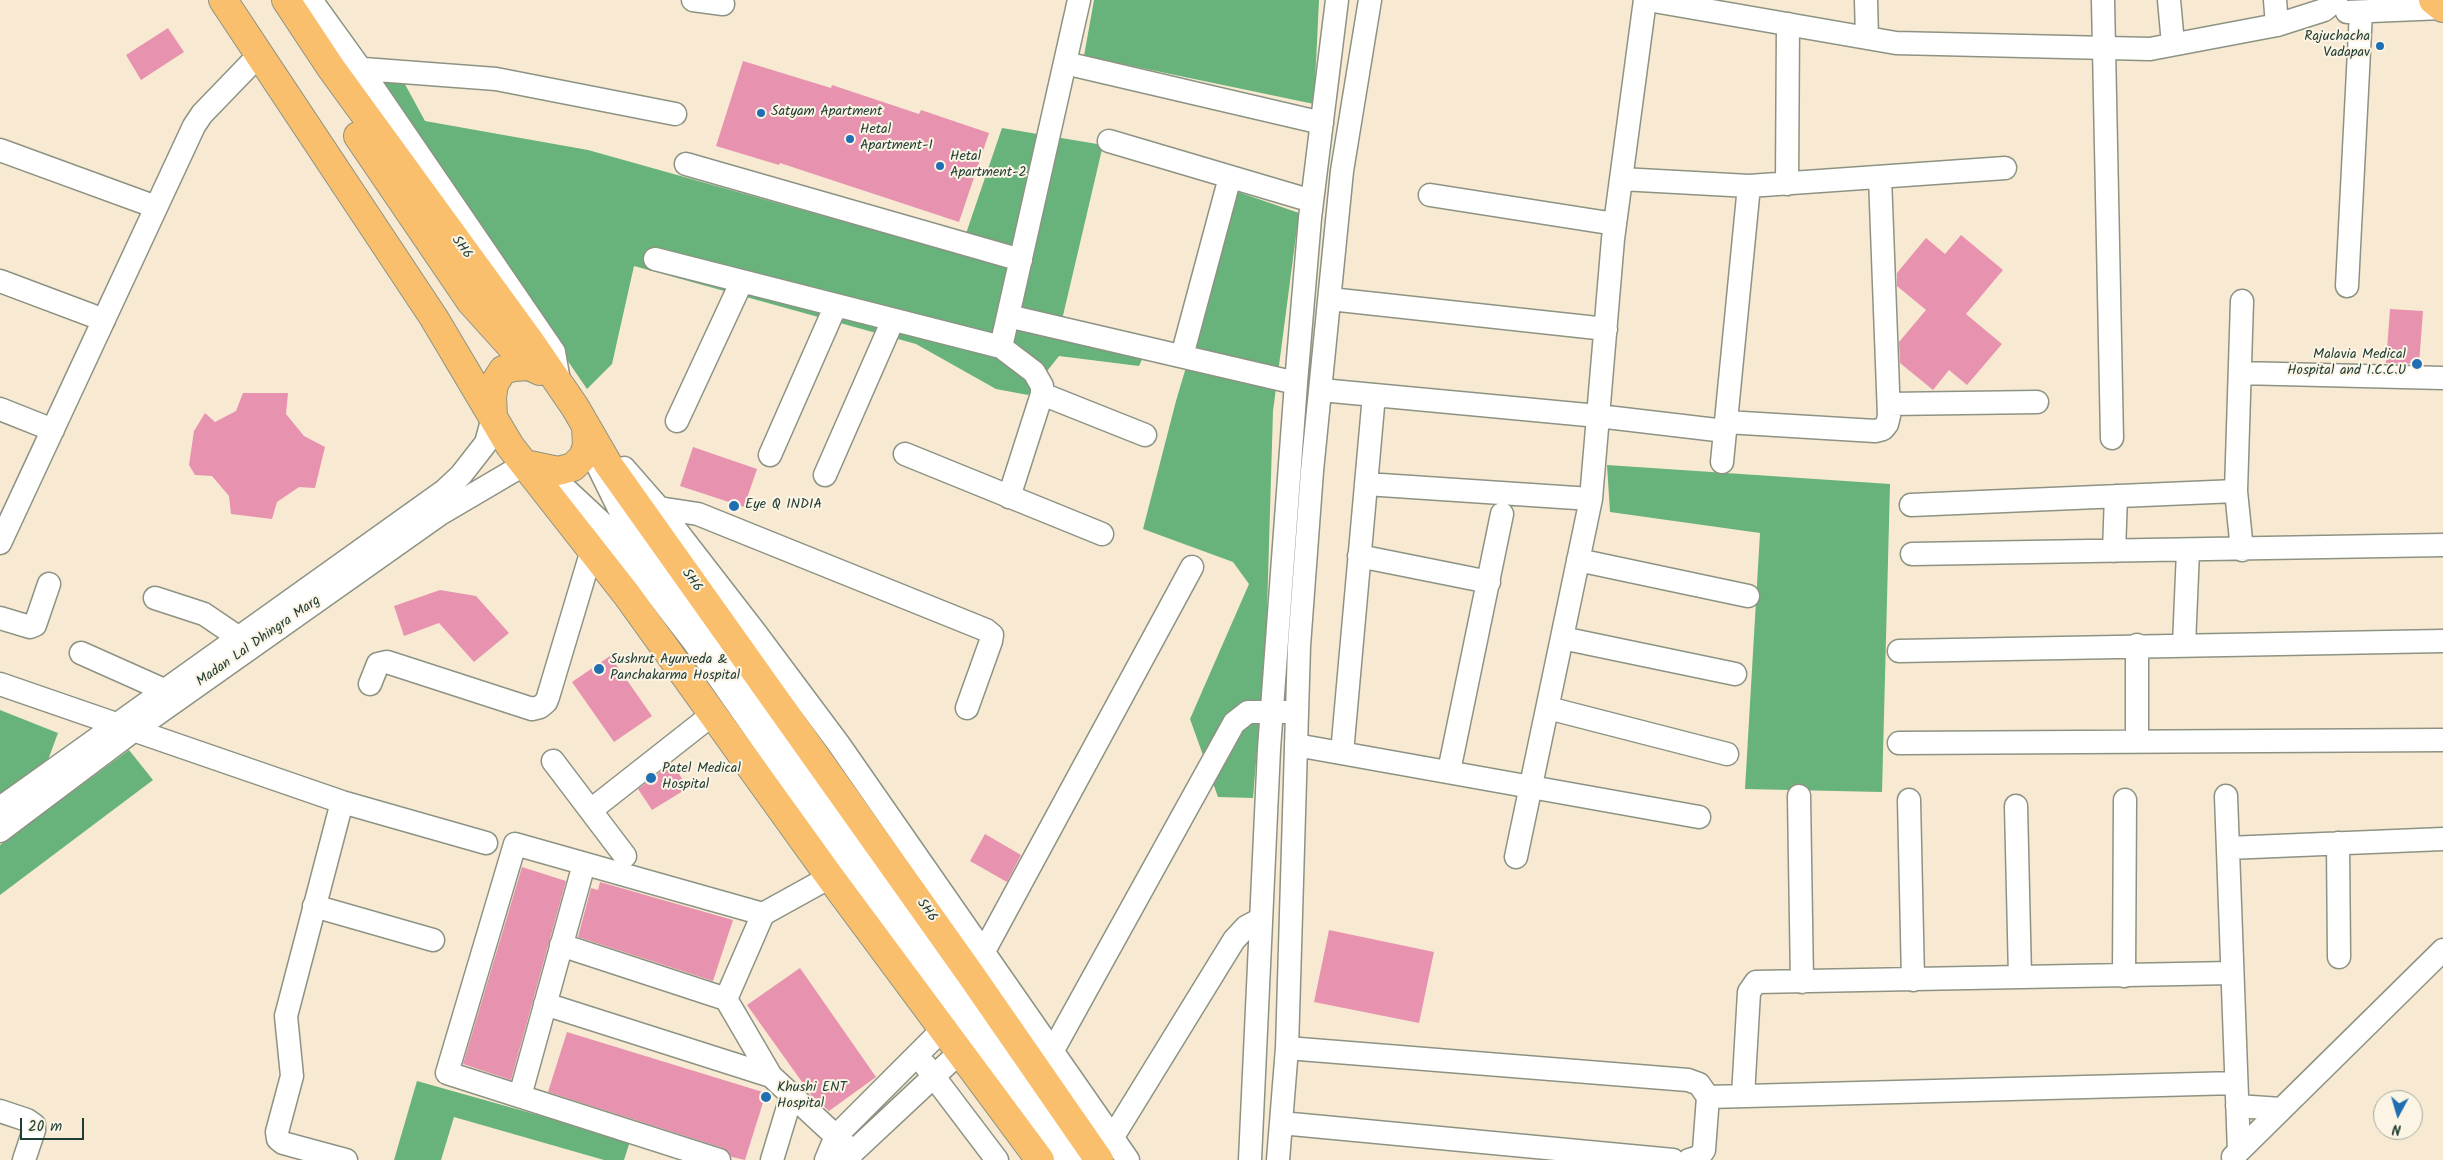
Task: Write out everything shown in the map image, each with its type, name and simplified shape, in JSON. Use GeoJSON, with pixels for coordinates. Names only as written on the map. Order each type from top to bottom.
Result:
{"type":"FeatureCollection","features":[{"type":"Feature","properties":{"kind":"main road"},"geometry":{"type":"LineString","coordinates":[[223,0],[434,318],[493,417],[535,467],[592,550],[627,594],[830,877],[944,1028],[1040,1160]]}},
{"type":"Feature","properties":{"kind":"main road"},"geometry":{"type":"LineString","coordinates":[[239,0],[454,316],[494,384]]}},
{"type":"Feature","properties":{"kind":"main road"},"geometry":{"type":"LineString","coordinates":[[266,0],[471,302],[529,366],[560,384]]}},
{"type":"Feature","properties":{"kind":"main road","name":"SH6"},"geometry":{"type":"LineString","coordinates":[[286,0],[331,68],[560,384],[587,436],[977,965],[1099,1160]]}},
{"type":"Feature","properties":{"kind":"main road"},"geometry":{"type":"LineString","coordinates":[[2433,0],[2443,8]]}},
{"type":"Feature","properties":{"kind":"main road"},"geometry":{"type":"LineString","coordinates":[[493,417],[494,384],[503,370],[514,366],[529,366]]}},
{"type":"Feature","properties":{"kind":"main road"},"geometry":{"type":"LineString","coordinates":[[535,467],[558,471],[572,467],[582,458],[587,436]]}},
{"type":"Feature","properties":{"kind":"street"},"geometry":{"type":"LineString","coordinates":[[311,0],[360,68],[554,352],[560,384]]}},
{"type":"Feature","properties":{"kind":"street"},"geometry":{"type":"LineString","coordinates":[[694,0],[723,4]]}},
{"type":"Feature","properties":{"kind":"street"},"geometry":{"type":"LineString","coordinates":[[1001,347],[1079,0]]}},
{"type":"Feature","properties":{"kind":"street"},"geometry":{"type":"LineString","coordinates":[[1250,1160],[1272,711],[1296,383],[1312,201],[1336,0]]}},
{"type":"Feature","properties":{"kind":"street"},"geometry":{"type":"LineString","coordinates":[[1278,1160],[1287,1048],[1297,713],[1304,573],[1342,171],[1370,0]]}},
{"type":"Feature","properties":{"kind":"street"},"geometry":{"type":"LineString","coordinates":[[1516,858],[1591,499],[1615,224],[1646,0],[1896,43],[2150,49],[2277,25],[2330,5],[2361,12],[2443,8]]}},
{"type":"Feature","properties":{"kind":"street"},"geometry":{"type":"LineString","coordinates":[[1866,0],[1867,38]]}},
{"type":"Feature","properties":{"kind":"street"},"geometry":{"type":"LineString","coordinates":[[2103,0],[2112,438]]}},
{"type":"Feature","properties":{"kind":"street"},"geometry":{"type":"LineString","coordinates":[[2170,0],[2172,44]]}},
{"type":"Feature","properties":{"kind":"street"},"geometry":{"type":"LineString","coordinates":[[2274,0],[2277,25]]}},
{"type":"Feature","properties":{"kind":"street"},"geometry":{"type":"LineString","coordinates":[[2347,286],[2361,12]]}},
{"type":"Feature","properties":{"kind":"street"},"geometry":{"type":"LineString","coordinates":[[1787,184],[1788,24]]}},
{"type":"Feature","properties":{"kind":"street"},"geometry":{"type":"LineString","coordinates":[[0,543],[194,126],[202,114],[259,55]]}},
{"type":"Feature","properties":{"kind":"street"},"geometry":{"type":"LineString","coordinates":[[1065,63],[1322,123]]}},
{"type":"Feature","properties":{"kind":"street"},"geometry":{"type":"LineString","coordinates":[[331,68],[360,68],[496,79],[675,114]]}},
{"type":"Feature","properties":{"kind":"street"},"geometry":{"type":"LineString","coordinates":[[1109,141],[1312,201]]}},
{"type":"Feature","properties":{"kind":"street"},"geometry":{"type":"LineString","coordinates":[[0,150],[156,207]]}},
{"type":"Feature","properties":{"kind":"street"},"geometry":{"type":"LineString","coordinates":[[686,164],[1021,260]]}},
{"type":"Feature","properties":{"kind":"street"},"geometry":{"type":"LineString","coordinates":[[1621,178],[1749,186],[2005,168]]}},
{"type":"Feature","properties":{"kind":"street"},"geometry":{"type":"LineString","coordinates":[[1182,356],[1230,177]]}},
{"type":"Feature","properties":{"kind":"street"},"geometry":{"type":"LineString","coordinates":[[1321,390],[1725,426],[1875,431],[1883,429],[1887,424],[1889,404],[1880,177]]}},
{"type":"Feature","properties":{"kind":"street"},"geometry":{"type":"LineString","coordinates":[[1722,462],[1749,186]]}},
{"type":"Feature","properties":{"kind":"street"},"geometry":{"type":"LineString","coordinates":[[1430,195],[1615,224]]}},
{"type":"Feature","properties":{"kind":"street"},"geometry":{"type":"LineString","coordinates":[[656,259],[1001,347],[1034,372],[1042,386],[1042,394],[1009,496]]}},
{"type":"Feature","properties":{"kind":"street"},"geometry":{"type":"LineString","coordinates":[[0,281],[104,320]]}},
{"type":"Feature","properties":{"kind":"street"},"geometry":{"type":"LineString","coordinates":[[676,421],[742,281]]}},
{"type":"Feature","properties":{"kind":"street"},"geometry":{"type":"LineString","coordinates":[[1330,298],[1606,329]]}},
{"type":"Feature","properties":{"kind":"street"},"geometry":{"type":"LineString","coordinates":[[2242,301],[2236,491],[2242,550]]}},
{"type":"Feature","properties":{"kind":"street"},"geometry":{"type":"LineString","coordinates":[[770,455],[836,305]]}},
{"type":"Feature","properties":{"kind":"street"},"geometry":{"type":"LineString","coordinates":[[1008,316],[1296,383]]}},
{"type":"Feature","properties":{"kind":"street"},"geometry":{"type":"LineString","coordinates":[[825,475],[893,320]]}},
{"type":"Feature","properties":{"kind":"street"},"geometry":{"type":"LineString","coordinates":[[2240,373],[2443,378]]}},
{"type":"Feature","properties":{"kind":"street"},"geometry":{"type":"LineString","coordinates":[[1042,394],[1145,435]]}},
{"type":"Feature","properties":{"kind":"street"},"geometry":{"type":"LineString","coordinates":[[1342,753],[1374,395]]}},
{"type":"Feature","properties":{"kind":"street"},"geometry":{"type":"LineString","coordinates":[[1889,404],[2037,402]]}},
{"type":"Feature","properties":{"kind":"street"},"geometry":{"type":"LineString","coordinates":[[0,409],[53,430]]}},
{"type":"Feature","properties":{"kind":"street","name":"Madan Lal Dhingra Marg"},"geometry":{"type":"LineString","coordinates":[[0,831],[124,728],[164,690],[444,491],[461,475],[486,443],[493,417]]}},
{"type":"Feature","properties":{"kind":"street"},"geometry":{"type":"LineString","coordinates":[[587,436],[659,508],[755,632],[838,744],[977,965],[1052,1052],[1128,1160]]}},
{"type":"Feature","properties":{"kind":"street"},"geometry":{"type":"LineString","coordinates":[[587,436],[623,517],[1079,1160]]}},
{"type":"Feature","properties":{"kind":"street"},"geometry":{"type":"LineString","coordinates":[[905,454],[1102,534]]}},
{"type":"Feature","properties":{"kind":"street"},"geometry":{"type":"LineString","coordinates":[[535,467],[602,523],[693,641],[929,979],[1059,1160]]}},
{"type":"Feature","properties":{"kind":"street","name":"Madan Lal Dhingra Marg"},"geometry":{"type":"LineString","coordinates":[[0,808],[124,728],[440,514],[535,467]]}},
{"type":"Feature","properties":{"kind":"street"},"geometry":{"type":"LineString","coordinates":[[1366,484],[1591,499]]}},
{"type":"Feature","properties":{"kind":"street"},"geometry":{"type":"LineString","coordinates":[[1911,505],[2236,491]]}},
{"type":"Feature","properties":{"kind":"street"},"geometry":{"type":"LineString","coordinates":[[2114,551],[2116,496]]}},
{"type":"Feature","properties":{"kind":"street"},"geometry":{"type":"LineString","coordinates":[[659,508],[698,514],[986,630],[992,635],[991,641],[967,708]]}},
{"type":"Feature","properties":{"kind":"street"},"geometry":{"type":"LineString","coordinates":[[1449,771],[1502,514]]}},
{"type":"Feature","properties":{"kind":"street"},"geometry":{"type":"LineString","coordinates":[[1912,554],[2188,551],[2443,545]]}},
{"type":"Feature","properties":{"kind":"street"},"geometry":{"type":"LineString","coordinates":[[370,684],[378,664],[387,662],[532,708],[540,707],[546,702],[548,697],[592,550]]}},
{"type":"Feature","properties":{"kind":"street"},"geometry":{"type":"LineString","coordinates":[[2184,645],[2188,551]]}},
{"type":"Feature","properties":{"kind":"street"},"geometry":{"type":"LineString","coordinates":[[1360,556],[1489,582]]}},
{"type":"Feature","properties":{"kind":"street"},"geometry":{"type":"LineString","coordinates":[[1578,560],[1748,596]]}},
{"type":"Feature","properties":{"kind":"street"},"geometry":{"type":"LineString","coordinates":[[977,965],[1192,567]]}},
{"type":"Feature","properties":{"kind":"street"},"geometry":{"type":"LineString","coordinates":[[0,618],[30,627],[35,625],[49,584]]}},
{"type":"Feature","properties":{"kind":"street"},"geometry":{"type":"LineString","coordinates":[[155,598],[204,614],[238,637]]}},
{"type":"Feature","properties":{"kind":"street"},"geometry":{"type":"LineString","coordinates":[[1562,638],[1735,674]]}},
{"type":"Feature","properties":{"kind":"street"},"geometry":{"type":"LineString","coordinates":[[1899,651],[2137,645],[2443,641]]}},
{"type":"Feature","properties":{"kind":"street"},"geometry":{"type":"LineString","coordinates":[[2137,645],[2137,741]]}},
{"type":"Feature","properties":{"kind":"street"},"geometry":{"type":"LineString","coordinates":[[81,653],[164,690]]}},
{"type":"Feature","properties":{"kind":"street"},"geometry":{"type":"LineString","coordinates":[[0,684],[342,802],[486,842]]}},
{"type":"Feature","properties":{"kind":"street"},"geometry":{"type":"LineString","coordinates":[[1548,708],[1727,754]]}},
{"type":"Feature","properties":{"kind":"street"},"geometry":{"type":"LineString","coordinates":[[1052,1052],[1234,723],[1248,712],[1297,713]]}},
{"type":"Feature","properties":{"kind":"street"},"geometry":{"type":"LineString","coordinates":[[590,810],[712,714]]}},
{"type":"Feature","properties":{"kind":"street"},"geometry":{"type":"LineString","coordinates":[[1899,743],[2443,740]]}},
{"type":"Feature","properties":{"kind":"street"},"geometry":{"type":"LineString","coordinates":[[1296,745],[1699,817]]}},
{"type":"Feature","properties":{"kind":"street"},"geometry":{"type":"LineString","coordinates":[[553,760],[625,856]]}},
{"type":"Feature","properties":{"kind":"street"},"geometry":{"type":"LineString","coordinates":[[1799,796],[1802,982]]}},
{"type":"Feature","properties":{"kind":"street"},"geometry":{"type":"LineString","coordinates":[[2226,796],[2237,1106],[2235,1156]]}},
{"type":"Feature","properties":{"kind":"street"},"geometry":{"type":"LineString","coordinates":[[1910,800],[1913,980]]}},
{"type":"Feature","properties":{"kind":"street"},"geometry":{"type":"LineString","coordinates":[[2124,976],[2125,800]]}},
{"type":"Feature","properties":{"kind":"street"},"geometry":{"type":"LineString","coordinates":[[342,802],[286,1016],[292,1076],[277,1132],[278,1139],[283,1143],[346,1160]]}},
{"type":"Feature","properties":{"kind":"street"},"geometry":{"type":"LineString","coordinates":[[2016,806],[2020,977]]}},
{"type":"Feature","properties":{"kind":"street"},"geometry":{"type":"LineString","coordinates":[[2228,848],[2443,838]]}},
{"type":"Feature","properties":{"kind":"street"},"geometry":{"type":"LineString","coordinates":[[2338,843],[2339,957]]}},
{"type":"Feature","properties":{"kind":"street"},"geometry":{"type":"LineString","coordinates":[[719,1160],[447,1073],[514,844],[763,914]]}},
{"type":"Feature","properties":{"kind":"street"},"geometry":{"type":"LineString","coordinates":[[520,1096],[584,864]]}},
{"type":"Feature","properties":{"kind":"street"},"geometry":{"type":"LineString","coordinates":[[726,999],[763,914],[830,877]]}},
{"type":"Feature","properties":{"kind":"street"},"geometry":{"type":"LineString","coordinates":[[314,906],[433,940]]}},
{"type":"Feature","properties":{"kind":"street"},"geometry":{"type":"LineString","coordinates":[[1099,1160],[1234,940],[1246,927],[1261,919]]}},
{"type":"Feature","properties":{"kind":"street"},"geometry":{"type":"LineString","coordinates":[[561,945],[726,999],[771,1076],[836,1136],[851,1156],[960,1052]]}},
{"type":"Feature","properties":{"kind":"street"},"geometry":{"type":"LineString","coordinates":[[2235,1156],[2443,950]]}},
{"type":"Feature","properties":{"kind":"street"},"geometry":{"type":"LineString","coordinates":[[1743,1096],[1749,992],[1751,986],[1756,982],[2232,973]]}},
{"type":"Feature","properties":{"kind":"street"},"geometry":{"type":"LineString","coordinates":[[545,1004],[771,1076]]}},
{"type":"Feature","properties":{"kind":"street"},"geometry":{"type":"LineString","coordinates":[[826,1160],[836,1136],[944,1028]]}},
{"type":"Feature","properties":{"kind":"street"},"geometry":{"type":"LineString","coordinates":[[1287,1048],[1688,1080],[1699,1084],[1708,1097],[1704,1150],[1699,1157],[1689,1160]]}},
{"type":"Feature","properties":{"kind":"street"},"geometry":{"type":"LineString","coordinates":[[918,1054],[996,1160]]}},
{"type":"Feature","properties":{"kind":"street"},"geometry":{"type":"LineString","coordinates":[[1708,1097],[2236,1084]]}},
{"type":"Feature","properties":{"kind":"street"},"geometry":{"type":"LineString","coordinates":[[772,1160],[792,1094]]}},
{"type":"Feature","properties":{"kind":"street"},"geometry":{"type":"LineString","coordinates":[[2237,1106],[2281,1109]]}},
{"type":"Feature","properties":{"kind":"street"},"geometry":{"type":"LineString","coordinates":[[0,1111],[27,1120],[34,1125],[24,1160]]}},
{"type":"Feature","properties":{"kind":"street"},"geometry":{"type":"LineString","coordinates":[[1281,1123],[1673,1160]]}},
{"type":"Feature","properties":{"kind":"green space"},"geometry":{"type":"Polygon","coordinates":[[[1094,0],[1319,0],[1314,104],[1084,56],[1094,0]]]}},
{"type":"Feature","properties":{"kind":"green space"},"geometry":{"type":"Polygon","coordinates":[[[401,77],[425,121],[588,150],[959,254],[1002,128],[1103,145],[1058,337],[1144,355],[1139,366],[1059,356],[1028,395],[996,389],[916,344],[634,266],[612,364],[587,389],[377,82],[401,77]]]}},
{"type":"Feature","properties":{"kind":"green space"},"geometry":{"type":"Polygon","coordinates":[[[1238,192],[1299,213],[1273,411],[1266,644],[1253,798],[1218,797],[1190,719],[1249,584],[1233,562],[1143,529],[1176,401],[1238,192]]]}},
{"type":"Feature","properties":{"kind":"green space"},"geometry":{"type":"Polygon","coordinates":[[[1607,465],[1890,484],[1882,792],[1745,789],[1760,533],[1610,512],[1607,465]]]}},
{"type":"Feature","properties":{"kind":"green space"},"geometry":{"type":"Polygon","coordinates":[[[0,710],[58,733],[45,768],[0,800],[0,710]]]}},
{"type":"Feature","properties":{"kind":"green space"},"geometry":{"type":"Polygon","coordinates":[[[129,750],[153,780],[0,895],[0,845],[129,750]]]}},
{"type":"Feature","properties":{"kind":"green space"},"geometry":{"type":"Polygon","coordinates":[[[417,1081],[630,1141],[624,1160],[604,1160],[454,1117],[441,1160],[394,1160],[417,1081]]]}},
{"type":"Feature","properties":{"kind":"building"},"geometry":{"type":"Polygon","coordinates":[[[168,28],[184,52],[141,80],[126,55],[168,28]]]}},
{"type":"Feature","properties":{"kind":"building"},"geometry":{"type":"Polygon","coordinates":[[[743,61],[831,88],[832,85],[919,114],[921,110],[989,133],[959,222],[780,163],[779,165],[716,146],[743,61]]]}},
{"type":"Feature","properties":{"kind":"building"},"geometry":{"type":"Polygon","coordinates":[[[1961,235],[2003,270],[1966,314],[2002,344],[1967,385],[1949,370],[1933,390],[1900,363],[1899,342],[1926,310],[1897,286],[1897,273],[1926,238],[1945,254],[1961,235]]]}},
{"type":"Feature","properties":{"kind":"building"},"geometry":{"type":"Polygon","coordinates":[[[2390,309],[2423,311],[2419,364],[2386,363],[2390,309]]]}},
{"type":"Feature","properties":{"kind":"building"},"geometry":{"type":"Polygon","coordinates":[[[243,393],[288,393],[286,414],[304,436],[325,447],[315,488],[299,487],[277,502],[272,519],[231,514],[229,496],[212,476],[195,475],[189,465],[194,431],[205,413],[215,422],[236,411],[243,393]]]}},
{"type":"Feature","properties":{"kind":"building"},"geometry":{"type":"Polygon","coordinates":[[[693,447],[757,469],[744,507],[680,486],[693,447]]]}},
{"type":"Feature","properties":{"kind":"building"},"geometry":{"type":"Polygon","coordinates":[[[440,590],[476,596],[509,633],[474,662],[439,623],[404,636],[394,606],[440,590]]]}},
{"type":"Feature","properties":{"kind":"building"},"geometry":{"type":"Polygon","coordinates":[[[610,656],[652,716],[614,742],[572,682],[610,656]]]}},
{"type":"Feature","properties":{"kind":"building"},"geometry":{"type":"Polygon","coordinates":[[[672,763],[688,788],[652,810],[638,789],[672,763]]]}},
{"type":"Feature","properties":{"kind":"building"},"geometry":{"type":"Polygon","coordinates":[[[985,834],[1021,855],[1007,882],[970,861],[985,834]]]}},
{"type":"Feature","properties":{"kind":"building"},"geometry":{"type":"Polygon","coordinates":[[[522,867],[566,881],[511,1080],[463,1064],[522,867]]]}},
{"type":"Feature","properties":{"kind":"building"},"geometry":{"type":"Polygon","coordinates":[[[600,882],[733,920],[713,981],[578,937],[591,888],[598,890],[600,882]]]}},
{"type":"Feature","properties":{"kind":"building"},"geometry":{"type":"Polygon","coordinates":[[[1329,930],[1434,952],[1419,1023],[1314,1002],[1329,930]]]}},
{"type":"Feature","properties":{"kind":"building"},"geometry":{"type":"Polygon","coordinates":[[[800,968],[876,1077],[829,1111],[812,1096],[747,1005],[800,968]]]}},
{"type":"Feature","properties":{"kind":"building"},"geometry":{"type":"Polygon","coordinates":[[[567,1032],[766,1093],[745,1160],[732,1157],[723,1148],[548,1092],[567,1032]]]}},
{"type":"Feature","properties":{"kind":"place","name":"Rajuchacha Vadapav"},"geometry":{"type":"Point","coordinates":[2380,46]}},
{"type":"Feature","properties":{"kind":"place","name":"Satyam Apartment"},"geometry":{"type":"Point","coordinates":[761,113]}},
{"type":"Feature","properties":{"kind":"place","name":"Hetal Apartment-1"},"geometry":{"type":"Point","coordinates":[850,139]}},
{"type":"Feature","properties":{"kind":"place","name":"Hetal Apartment-2"},"geometry":{"type":"Point","coordinates":[940,166]}},
{"type":"Feature","properties":{"kind":"place","name":"Malavia Medical Hospital and I.C.C.U"},"geometry":{"type":"Point","coordinates":[2417,364]}},
{"type":"Feature","properties":{"kind":"place","name":"Eye Q INDIA"},"geometry":{"type":"Point","coordinates":[734,506]}},
{"type":"Feature","properties":{"kind":"place","name":"Sushrut Ayurveda & Panchakarma Hospital"},"geometry":{"type":"Point","coordinates":[599,669]}},
{"type":"Feature","properties":{"kind":"place","name":"Patel Medical Hospital"},"geometry":{"type":"Point","coordinates":[651,778]}},
{"type":"Feature","properties":{"kind":"place","name":"Khushi ENT Hospital"},"geometry":{"type":"Point","coordinates":[766,1097]}}]}
